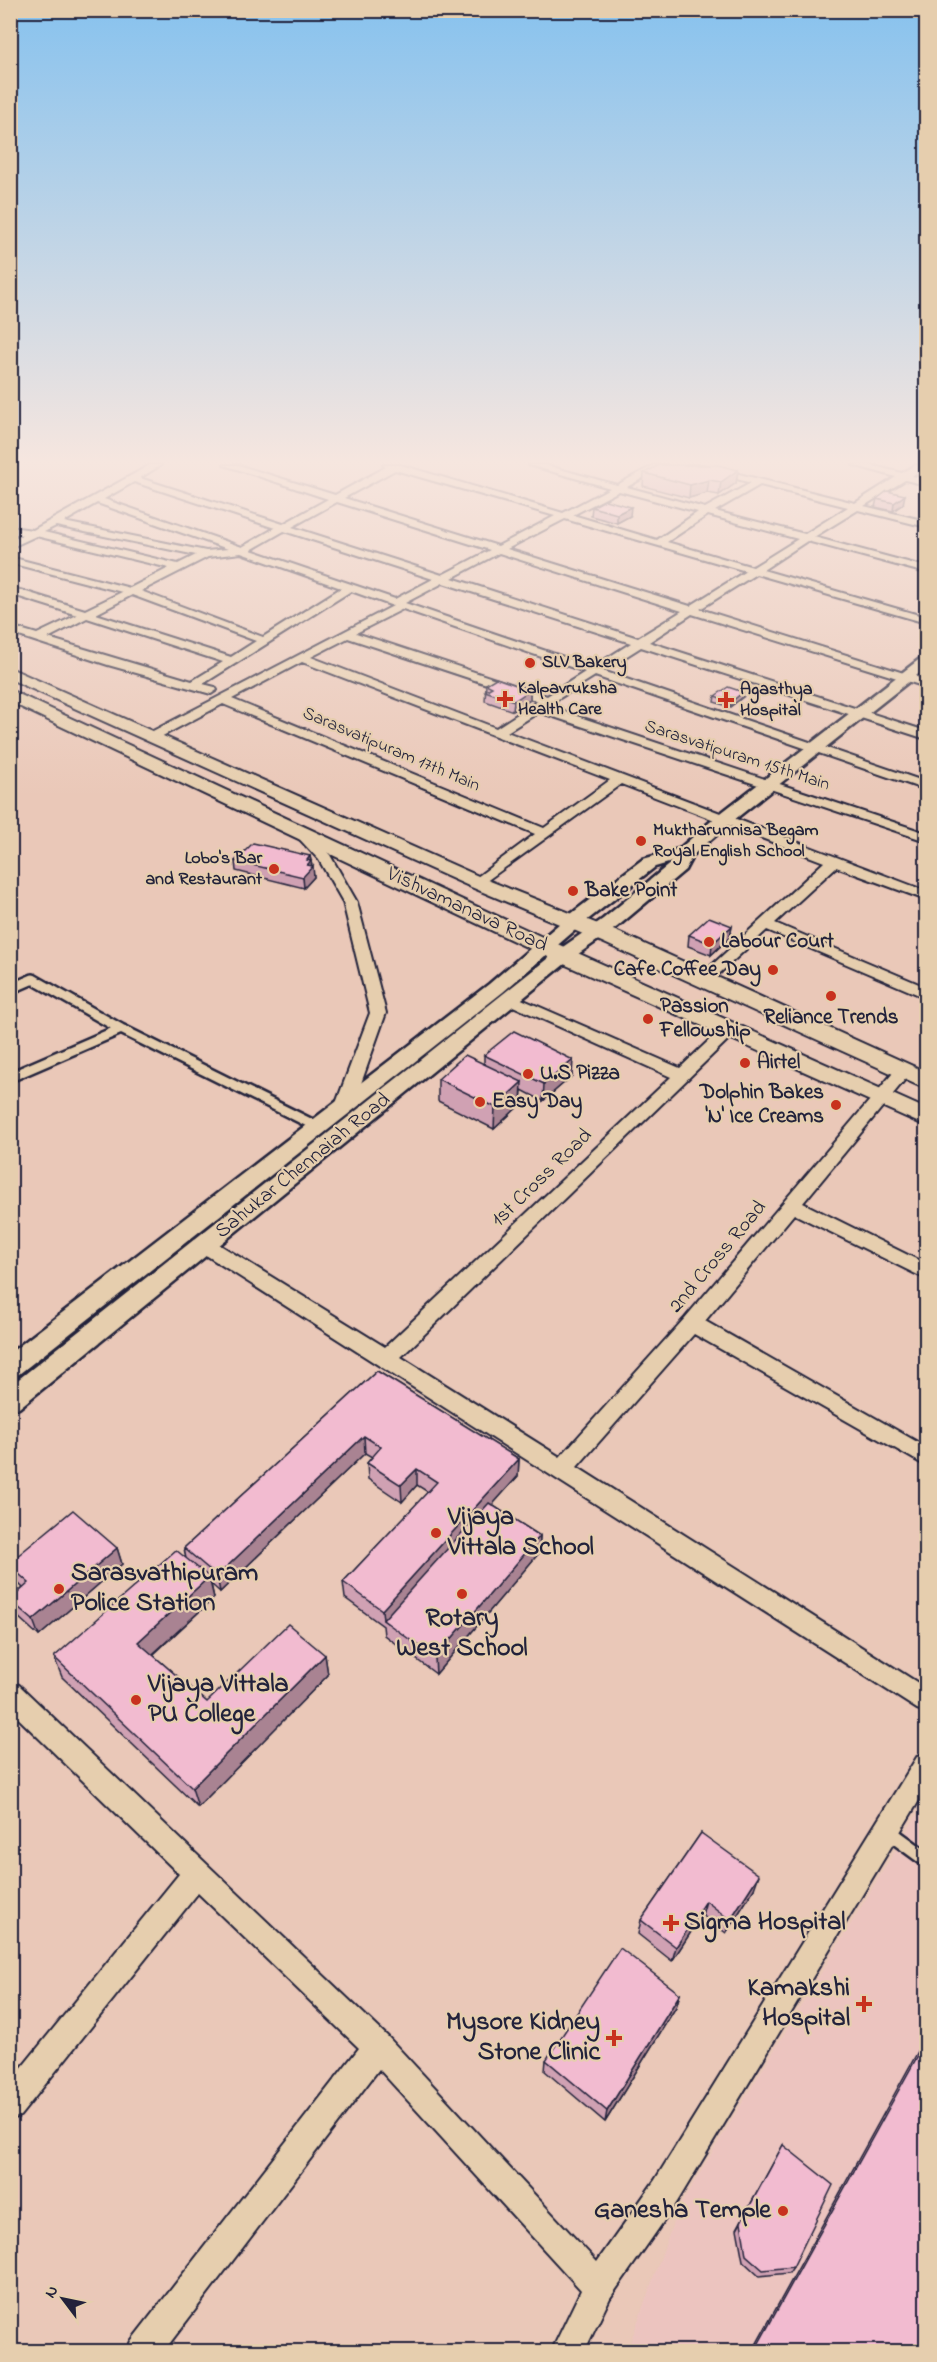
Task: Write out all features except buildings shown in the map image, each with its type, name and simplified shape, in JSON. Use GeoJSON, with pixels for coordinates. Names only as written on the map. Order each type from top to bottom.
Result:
{"type":"FeatureCollection","features":[{"type":"Feature","properties":{"kind":"main road","name":"Vishvamanava Road"},"geometry":{"type":"LineString","coordinates":[[10,673],[478,883],[574,921],[927,1081]]}},
{"type":"Feature","properties":{"kind":"main road","name":"Vishvamanava Road"},"geometry":{"type":"LineString","coordinates":[[10,695],[555,951],[927,1118]]}},
{"type":"Feature","properties":{"kind":"street"},"geometry":{"type":"LineString","coordinates":[[69,575],[133,592],[265,641]]}},
{"type":"Feature","properties":{"kind":"street"},"geometry":{"type":"LineString","coordinates":[[37,639],[166,575]]}},
{"type":"Feature","properties":{"kind":"street"},"geometry":{"type":"LineString","coordinates":[[316,575],[927,786]]}},
{"type":"Feature","properties":{"kind":"street"},"geometry":{"type":"LineString","coordinates":[[431,575],[927,735]]}},
{"type":"Feature","properties":{"kind":"street"},"geometry":{"type":"LineString","coordinates":[[151,737],[347,634],[450,575]]}},
{"type":"Feature","properties":{"kind":"street"},"geometry":{"type":"LineString","coordinates":[[579,575],[927,684]]}},
{"type":"Feature","properties":{"kind":"street"},"geometry":{"type":"LineString","coordinates":[[496,733],[748,575]]}},
{"type":"Feature","properties":{"kind":"street"},"geometry":{"type":"LineString","coordinates":[[770,575],[927,620]]}},
{"type":"Feature","properties":{"kind":"street"},"geometry":{"type":"LineString","coordinates":[[194,685],[350,587]]}},
{"type":"Feature","properties":{"kind":"street"},"geometry":{"type":"LineString","coordinates":[[10,590],[233,661]]}},
{"type":"Feature","properties":{"kind":"street"},"geometry":{"type":"LineString","coordinates":[[10,629],[112,663],[212,690]]}},
{"type":"Feature","properties":{"kind":"street"},"geometry":{"type":"LineString","coordinates":[[347,634],[550,700]]}},
{"type":"Feature","properties":{"kind":"street"},"geometry":{"type":"LineString","coordinates":[[302,658],[927,896]]}},
{"type":"Feature","properties":{"kind":"street","name":"Sahukar Chennaiah Road"},"geometry":{"type":"LineString","coordinates":[[10,1367],[344,1107],[555,951],[597,932],[679,866],[685,853],[723,820],[927,661]]}},
{"type":"Feature","properties":{"kind":"street","name":"Sarasvatipuram 17th Main"},"geometry":{"type":"LineString","coordinates":[[224,700],[544,833]]}},
{"type":"Feature","properties":{"kind":"street","name":"Sarasvatipuram 15th Main"},"geometry":{"type":"LineString","coordinates":[[537,707],[927,837]]}},
{"type":"Feature","properties":{"kind":"street"},"geometry":{"type":"LineString","coordinates":[[478,883],[618,780]]}},
{"type":"Feature","properties":{"kind":"street"},"geometry":{"type":"LineString","coordinates":[[298,830],[325,858],[350,902],[378,1013],[344,1107]]}},
{"type":"Feature","properties":{"kind":"street","name":"Sahukar Chennaiah Road"},"geometry":{"type":"LineString","coordinates":[[10,1401],[510,999],[555,951],[574,921],[649,863],[685,853]]}},
{"type":"Feature","properties":{"kind":"street"},"geometry":{"type":"LineString","coordinates":[[704,980],[767,925],[834,861]]}},
{"type":"Feature","properties":{"kind":"street"},"geometry":{"type":"LineString","coordinates":[[767,925],[927,993]]}},
{"type":"Feature","properties":{"kind":"street"},"geometry":{"type":"LineString","coordinates":[[510,999],[681,1076]]}},
{"type":"Feature","properties":{"kind":"street","name":"1st Cross Road"},"geometry":{"type":"LineString","coordinates":[[387,1358],[729,1031]]}},
{"type":"Feature","properties":{"kind":"street","name":"2nd Cross Road"},"geometry":{"type":"LineString","coordinates":[[562,1469],[692,1323],[904,1071]]}},
{"type":"Feature","properties":{"kind":"street"},"geometry":{"type":"LineString","coordinates":[[791,1205],[927,1272]]}},
{"type":"Feature","properties":{"kind":"street"},"geometry":{"type":"LineString","coordinates":[[205,1245],[927,1701]]}},
{"type":"Feature","properties":{"kind":"street"},"geometry":{"type":"LineString","coordinates":[[692,1323],[927,1457]]}},
{"type":"Feature","properties":{"kind":"street"},"geometry":{"type":"LineString","coordinates":[[10,1693],[378,2047],[600,2287]]}},
{"type":"Feature","properties":{"kind":"street"},"geometry":{"type":"LineString","coordinates":[[567,2352],[600,2287],[666,2191],[927,1766]]}},
{"type":"Feature","properties":{"kind":"street"},"geometry":{"type":"LineString","coordinates":[[10,2106],[198,1872]]}},
{"type":"Feature","properties":{"kind":"street"},"geometry":{"type":"LineString","coordinates":[[142,2352],[378,2047]]}},
{"type":"Feature","properties":{"kind":"lane"},"geometry":{"type":"LineString","coordinates":[[10,989],[33,979],[133,1037],[318,1127]]}},
{"type":"Feature","properties":{"kind":"lane"},"geometry":{"type":"LineString","coordinates":[[10,1077],[121,1029]]}},
{"type":"Feature","properties":{"kind":"lane"},"geometry":{"type":"LineString","coordinates":[[887,1831],[927,1859]]}},
{"type":"Feature","properties":{"kind":"shaded area","name":"Kamakshi Hospital"},"geometry":{"type":"Polygon","coordinates":[[[926,1800],[926,2351],[627,2352],[678,2209],[926,1800]]]}},
{"type":"Feature","properties":{"kind":"place","name":"SLV Bakery"},"geometry":{"type":"Point","coordinates":[530,663]}},
{"type":"Feature","properties":{"kind":"place","name":"Kalpavruksha Health Care"},"geometry":{"type":"Point","coordinates":[505,699]}},
{"type":"Feature","properties":{"kind":"place","name":"Agasthya Hospital"},"geometry":{"type":"Point","coordinates":[726,700]}},
{"type":"Feature","properties":{"kind":"place","name":"Muktharunnisa Begam Royal English School"},"geometry":{"type":"Point","coordinates":[641,841]}},
{"type":"Feature","properties":{"kind":"place","name":"Lobo's Bar and Restaurant"},"geometry":{"type":"Point","coordinates":[274,869]}},
{"type":"Feature","properties":{"kind":"place","name":"Bake Point"},"geometry":{"type":"Point","coordinates":[573,891]}},
{"type":"Feature","properties":{"kind":"place","name":"Labour Court"},"geometry":{"type":"Point","coordinates":[709,942]}},
{"type":"Feature","properties":{"kind":"place","name":"Cafe Coffee Day"},"geometry":{"type":"Point","coordinates":[773,970]}},
{"type":"Feature","properties":{"kind":"place","name":"Reliance Trends"},"geometry":{"type":"Point","coordinates":[831,996]}},
{"type":"Feature","properties":{"kind":"place","name":"Passion Fellowship"},"geometry":{"type":"Point","coordinates":[648,1019]}},
{"type":"Feature","properties":{"kind":"place","name":"Airtel"},"geometry":{"type":"Point","coordinates":[745,1063]}},
{"type":"Feature","properties":{"kind":"place","name":"U.S Pizza"},"geometry":{"type":"Point","coordinates":[528,1074]}},
{"type":"Feature","properties":{"kind":"place","name":"Easy Day"},"geometry":{"type":"Point","coordinates":[480,1102]}},
{"type":"Feature","properties":{"kind":"place","name":"Dolphin Bakes 'N' Ice Creams"},"geometry":{"type":"Point","coordinates":[836,1105]}},
{"type":"Feature","properties":{"kind":"place","name":"Vijaya Vittala School"},"geometry":{"type":"Point","coordinates":[436,1533]}},
{"type":"Feature","properties":{"kind":"place","name":"Sarasvathipuram Police Station"},"geometry":{"type":"Point","coordinates":[59,1589]}},
{"type":"Feature","properties":{"kind":"place","name":"Rotary West School"},"geometry":{"type":"Point","coordinates":[462,1594]}},
{"type":"Feature","properties":{"kind":"place","name":"Vijaya Vittala PU College"},"geometry":{"type":"Point","coordinates":[136,1700]}},
{"type":"Feature","properties":{"kind":"place","name":"Sigma Hospital"},"geometry":{"type":"Point","coordinates":[671,1923]}},
{"type":"Feature","properties":{"kind":"place","name":"Kamakshi Hospital"},"geometry":{"type":"Point","coordinates":[864,2004]}},
{"type":"Feature","properties":{"kind":"place","name":"Mysore Kidney Stone Clinic"},"geometry":{"type":"Point","coordinates":[614,2038]}},
{"type":"Feature","properties":{"kind":"place","name":"Ganesha Temple"},"geometry":{"type":"Point","coordinates":[783,2211]}}]}
